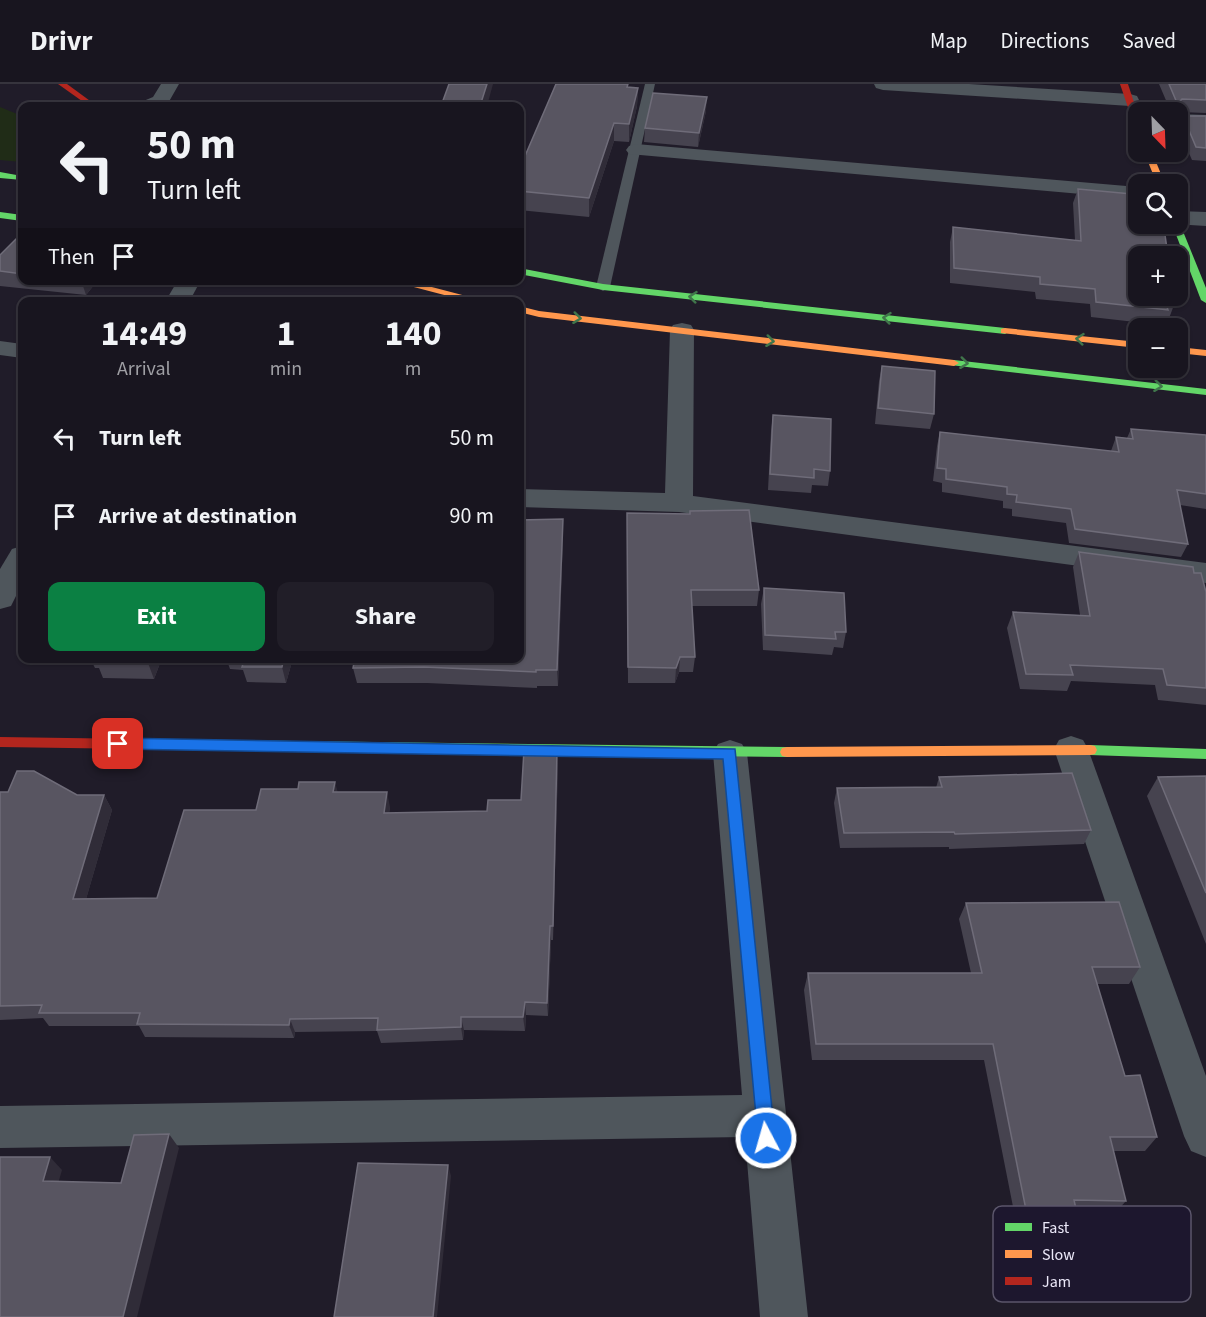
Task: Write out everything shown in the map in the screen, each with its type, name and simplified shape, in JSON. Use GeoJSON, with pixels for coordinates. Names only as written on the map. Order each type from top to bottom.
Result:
{"type":"FeatureCollection","features":[{"type":"Feature","properties":{"kind":"main road"},"geometry":{"type":"LineString","coordinates":[[62,84],[87,102]]}},
{"type":"Feature","properties":{"kind":"main road"},"geometry":{"type":"LineString","coordinates":[[0,175],[18,177]]}},
{"type":"Feature","properties":{"kind":"main road"},"geometry":{"type":"LineString","coordinates":[[0,215],[18,217]]}},
{"type":"Feature","properties":{"kind":"main road"},"geometry":{"type":"LineString","coordinates":[[1180,234],[1206,300]]}},
{"type":"Feature","properties":{"kind":"main road"},"geometry":{"type":"LineString","coordinates":[[524,272],[603,287],[1128,344]]}},
{"type":"Feature","properties":{"kind":"main road"},"geometry":{"type":"LineString","coordinates":[[412,285],[463,297]]}},
{"type":"Feature","properties":{"kind":"main road"},"geometry":{"type":"LineString","coordinates":[[524,310],[538,314],[1206,392]]}},
{"type":"Feature","properties":{"kind":"main road"},"geometry":{"type":"LineString","coordinates":[[1188,351],[1206,353]]}},
{"type":"Feature","properties":{"kind":"main road"},"geometry":{"type":"LineString","coordinates":[[0,742],[730,753],[1071,748],[1206,754]]}},
{"type":"Feature","properties":{"kind":"street"},"geometry":{"type":"LineString","coordinates":[[158,102],[170,84]]}},
{"type":"Feature","properties":{"kind":"street"},"geometry":{"type":"LineString","coordinates":[[883,84],[1128,108]]}},
{"type":"Feature","properties":{"kind":"street"},"geometry":{"type":"LineString","coordinates":[[1188,120],[1206,121]]}},
{"type":"Feature","properties":{"kind":"street"},"geometry":{"type":"LineString","coordinates":[[636,150],[1128,192]]}},
{"type":"Feature","properties":{"kind":"street"},"geometry":{"type":"LineString","coordinates":[[1188,218],[1206,219]]}},
{"type":"Feature","properties":{"kind":"street"},"geometry":{"type":"LineString","coordinates":[[679,503],[682,330]]}},
{"type":"Feature","properties":{"kind":"street"},"geometry":{"type":"LineString","coordinates":[[0,348],[18,350]]}},
{"type":"Feature","properties":{"kind":"street"},"geometry":{"type":"LineString","coordinates":[[524,498],[679,503],[1206,573]]}},
{"type":"Feature","properties":{"kind":"street"},"geometry":{"type":"LineString","coordinates":[[0,547],[18,549]]}},
{"type":"Feature","properties":{"kind":"street"},"geometry":{"type":"LineString","coordinates":[[0,598],[18,564]]}},
{"type":"Feature","properties":{"kind":"street"},"geometry":{"type":"LineString","coordinates":[[1071,748],[1200,1097],[1206,1136]]}},
{"type":"Feature","properties":{"kind":"street"},"geometry":{"type":"LineString","coordinates":[[730,753],[784,1317]]}},
{"type":"Feature","properties":{"kind":"street"},"geometry":{"type":"LineString","coordinates":[[0,1127],[764,1116]]}},
{"type":"Feature","properties":{"kind":"lane"},"geometry":{"type":"LineString","coordinates":[[603,287],[650,84]]}},
{"type":"Feature","properties":{"kind":"green space"},"geometry":{"type":"Polygon","coordinates":[[[0,107],[18,114],[18,162],[0,160],[0,107]]]}},
{"type":"Feature","properties":{"kind":"building"},"geometry":{"type":"Polygon","coordinates":[[[449,84],[487,84],[481,102],[442,102],[449,84]]]}},
{"type":"Feature","properties":{"kind":"building"},"geometry":{"type":"Polygon","coordinates":[[[556,84],[628,84],[627,87],[638,88],[629,124],[614,123],[589,198],[524,192],[524,158],[556,84]]]}},
{"type":"Feature","properties":{"kind":"building"},"geometry":{"type":"Polygon","coordinates":[[[1169,84],[1206,84],[1206,100],[1182,99],[1177,102],[1169,84]]]}},
{"type":"Feature","properties":{"kind":"building"},"geometry":{"type":"Polygon","coordinates":[[[653,93],[707,97],[699,133],[645,128],[653,93]]]}},
{"type":"Feature","properties":{"kind":"building"},"geometry":{"type":"Polygon","coordinates":[[[1188,116],[1206,116],[1206,148],[1196,147],[1188,128],[1188,116]]]}},
{"type":"Feature","properties":{"kind":"building"},"geometry":{"type":"Polygon","coordinates":[[[1078,189],[1128,194],[1128,234],[1165,234],[1167,246],[1128,246],[1128,306],[1096,302],[1095,289],[1040,284],[1040,277],[954,268],[953,227],[1081,241],[1078,189]]]}},
{"type":"Feature","properties":{"kind":"building"},"geometry":{"type":"Polygon","coordinates":[[[18,238],[18,273],[0,271],[0,255],[18,238]]]}},
{"type":"Feature","properties":{"kind":"building"},"geometry":{"type":"Polygon","coordinates":[[[1132,306],[1167,306],[1168,310],[1132,306]]]}},
{"type":"Feature","properties":{"kind":"building"},"geometry":{"type":"Polygon","coordinates":[[[882,366],[935,371],[934,414],[878,408],[882,366]]]}},
{"type":"Feature","properties":{"kind":"building"},"geometry":{"type":"Polygon","coordinates":[[[773,415],[831,419],[830,471],[814,469],[814,478],[770,474],[773,415]]]}},
{"type":"Feature","properties":{"kind":"building"},"geometry":{"type":"Polygon","coordinates":[[[1131,429],[1206,435],[1206,494],[1177,490],[1188,544],[1075,529],[1071,509],[1016,502],[1017,495],[1007,494],[1007,487],[946,479],[946,469],[937,468],[940,432],[1119,452],[1116,437],[1133,439],[1131,429]]]}},
{"type":"Feature","properties":{"kind":"building"},"geometry":{"type":"Polygon","coordinates":[[[749,510],[759,590],[691,590],[695,657],[680,657],[676,668],[628,667],[627,513],[690,514],[690,511],[749,510]]]}},
{"type":"Feature","properties":{"kind":"building"},"geometry":{"type":"Polygon","coordinates":[[[563,519],[557,670],[536,670],[536,672],[424,667],[353,668],[354,663],[524,663],[524,520],[563,519]]]}},
{"type":"Feature","properties":{"kind":"building"},"geometry":{"type":"Polygon","coordinates":[[[1079,552],[1193,567],[1194,573],[1201,573],[1206,592],[1206,688],[1167,685],[1163,669],[1070,665],[1073,675],[1026,674],[1013,612],[1090,616],[1079,552]]]}},
{"type":"Feature","properties":{"kind":"building"},"geometry":{"type":"Polygon","coordinates":[[[764,588],[844,593],[846,632],[835,632],[836,639],[765,635],[764,588]]]}},
{"type":"Feature","properties":{"kind":"building"},"geometry":{"type":"Polygon","coordinates":[[[243,663],[283,663],[282,667],[242,667],[243,663]]]}},
{"type":"Feature","properties":{"kind":"building"},"geometry":{"type":"Polygon","coordinates":[[[524,750],[557,751],[553,926],[550,926],[547,1003],[525,1002],[523,1017],[461,1017],[461,1027],[377,1030],[378,1018],[290,1019],[289,1025],[137,1024],[140,1013],[39,1013],[42,1005],[0,1006],[0,792],[8,792],[17,771],[34,771],[77,795],[104,795],[73,899],[157,898],[184,810],[256,810],[261,789],[298,789],[299,782],[335,782],[333,792],[387,792],[384,813],[487,811],[488,800],[521,800],[524,750]]]}},
{"type":"Feature","properties":{"kind":"building"},"geometry":{"type":"Polygon","coordinates":[[[1072,773],[1091,830],[955,834],[954,832],[844,833],[837,788],[942,787],[939,777],[1072,773]]]}},
{"type":"Feature","properties":{"kind":"building"},"geometry":{"type":"Polygon","coordinates":[[[1206,776],[1206,893],[1158,777],[1206,776]]]}},
{"type":"Feature","properties":{"kind":"building"},"geometry":{"type":"Polygon","coordinates":[[[1119,902],[1140,967],[1092,967],[1125,1076],[1140,1075],[1157,1137],[1110,1137],[1126,1201],[1074,1200],[1075,1206],[1025,1206],[993,1044],[816,1044],[808,973],[982,973],[966,903],[1119,902]]]}},
{"type":"Feature","properties":{"kind":"building"},"geometry":{"type":"Polygon","coordinates":[[[169,1134],[123,1317],[0,1317],[0,1157],[50,1157],[43,1181],[121,1183],[134,1135],[169,1134]]]}},
{"type":"Feature","properties":{"kind":"building"},"geometry":{"type":"Polygon","coordinates":[[[358,1163],[448,1165],[433,1317],[334,1317],[358,1163]]]}},
{"type":"Feature","properties":{"kind":"traffic: fast"},"geometry":{"type":"LineString","coordinates":[[0,175],[18,177]]}},
{"type":"Feature","properties":{"kind":"traffic: fast"},"geometry":{"type":"LineString","coordinates":[[0,215],[18,217]]}},
{"type":"Feature","properties":{"kind":"traffic: fast"},"geometry":{"type":"LineString","coordinates":[[1180,234],[1206,300]]}},
{"type":"Feature","properties":{"kind":"traffic: fast"},"geometry":{"type":"LineString","coordinates":[[524,272],[603,287],[1005,331]]}},
{"type":"Feature","properties":{"kind":"traffic: fast"},"geometry":{"type":"LineString","coordinates":[[954,363],[1206,392]]}},
{"type":"Feature","properties":{"kind":"traffic: fast"},"geometry":{"type":"LineString","coordinates":[[204,745],[787,752]]}},
{"type":"Feature","properties":{"kind":"traffic: fast"},"geometry":{"type":"LineString","coordinates":[[1090,750],[1206,754]]}},
{"type":"Feature","properties":{"kind":"traffic: slow"},"geometry":{"type":"LineString","coordinates":[[1152,162],[1157,174]]}},
{"type":"Feature","properties":{"kind":"traffic: slow"},"geometry":{"type":"LineString","coordinates":[[412,285],[464,297]]}},
{"type":"Feature","properties":{"kind":"traffic: slow"},"geometry":{"type":"LineString","coordinates":[[524,310],[539,314],[954,363]]}},
{"type":"Feature","properties":{"kind":"traffic: slow"},"geometry":{"type":"LineString","coordinates":[[1005,331],[1128,344]]}},
{"type":"Feature","properties":{"kind":"traffic: slow"},"geometry":{"type":"LineString","coordinates":[[1188,351],[1206,353]]}},
{"type":"Feature","properties":{"kind":"traffic: slow"},"geometry":{"type":"LineString","coordinates":[[787,752],[1090,750]]}},
{"type":"Feature","properties":{"kind":"traffic: jam"},"geometry":{"type":"LineString","coordinates":[[62,84],[87,102]]}},
{"type":"Feature","properties":{"kind":"traffic: jam"},"geometry":{"type":"LineString","coordinates":[[1124,84],[1130,102]]}},
{"type":"Feature","properties":{"kind":"traffic: jam"},"geometry":{"type":"LineString","coordinates":[[0,742],[204,745]]}},
{"type":"Feature","properties":{"kind":"route"},"geometry":{"type":"LineString","coordinates":[[118,744],[730,753],[766,1138]]}}]}
